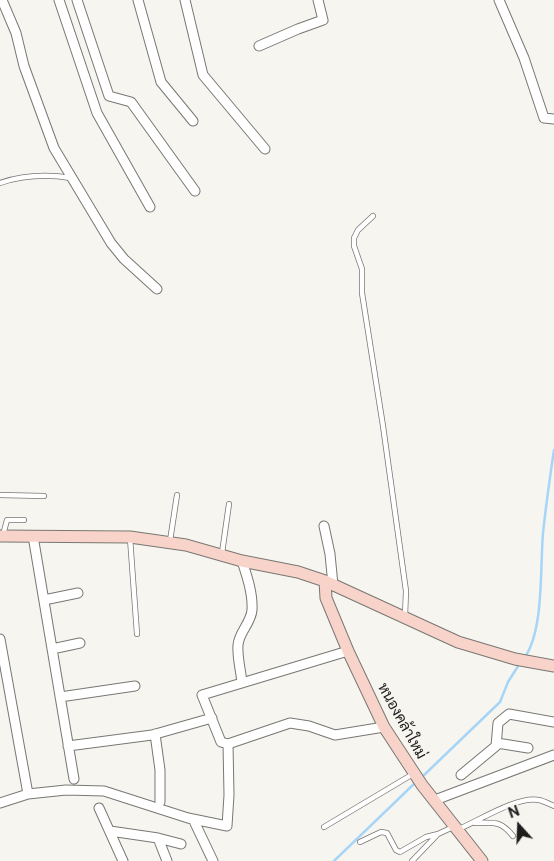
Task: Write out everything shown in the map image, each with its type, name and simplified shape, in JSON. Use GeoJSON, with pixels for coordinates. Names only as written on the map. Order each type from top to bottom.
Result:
{"type":"FeatureCollection","features":[{"type":"Feature","properties":{"kind":"main road"},"geometry":{"type":"LineString","coordinates":[[1,536],[130,537],[170,542],[298,572],[329,583],[458,642],[515,659],[554,666]]}},
{"type":"Feature","properties":{"kind":"main road","name":"หนองคล้าใหม่"},"geometry":{"type":"LineString","coordinates":[[329,583],[326,598],[348,651],[384,727],[422,785],[482,861]]}},
{"type":"Feature","properties":{"kind":"street"},"geometry":{"type":"LineString","coordinates":[[59,0],[97,113],[150,207]]}},
{"type":"Feature","properties":{"kind":"street"},"geometry":{"type":"LineString","coordinates":[[77,0],[109,96],[131,102],[195,191]]}},
{"type":"Feature","properties":{"kind":"street"},"geometry":{"type":"LineString","coordinates":[[138,0],[161,82],[193,121]]}},
{"type":"Feature","properties":{"kind":"street"},"geometry":{"type":"LineString","coordinates":[[186,0],[203,75],[265,149]]}},
{"type":"Feature","properties":{"kind":"street"},"geometry":{"type":"LineString","coordinates":[[259,46],[298,28],[323,20],[318,0]]}},
{"type":"Feature","properties":{"kind":"street"},"geometry":{"type":"LineString","coordinates":[[499,0],[524,58],[544,118],[554,119]]}},
{"type":"Feature","properties":{"kind":"street"},"geometry":{"type":"LineString","coordinates":[[3,1],[16,33],[24,66],[54,148],[111,243],[157,289]]}},
{"type":"Feature","properties":{"kind":"street"},"geometry":{"type":"LineString","coordinates":[[324,526],[330,554],[329,583]]}},
{"type":"Feature","properties":{"kind":"street"},"geometry":{"type":"LineString","coordinates":[[33,536],[74,779]]}},
{"type":"Feature","properties":{"kind":"street"},"geometry":{"type":"LineString","coordinates":[[242,560],[250,587],[252,610],[249,623],[242,633],[238,644],[242,684]]}},
{"type":"Feature","properties":{"kind":"street"},"geometry":{"type":"LineString","coordinates":[[44,600],[78,593]]}},
{"type":"Feature","properties":{"kind":"street"},"geometry":{"type":"LineString","coordinates":[[0,639],[28,794]]}},
{"type":"Feature","properties":{"kind":"street"},"geometry":{"type":"LineString","coordinates":[[52,649],[80,643]]}},
{"type":"Feature","properties":{"kind":"street"},"geometry":{"type":"LineString","coordinates":[[348,651],[202,696],[220,742],[228,744],[290,723],[309,726],[336,734],[384,727]]}},
{"type":"Feature","properties":{"kind":"street"},"geometry":{"type":"LineString","coordinates":[[60,697],[135,686]]}},
{"type":"Feature","properties":{"kind":"street"},"geometry":{"type":"LineString","coordinates":[[0,705],[11,703]]}},
{"type":"Feature","properties":{"kind":"street"},"geometry":{"type":"LineString","coordinates":[[461,775],[496,746],[498,723],[509,714],[554,722]]}},
{"type":"Feature","properties":{"kind":"street"},"geometry":{"type":"LineString","coordinates":[[68,746],[155,734],[212,718]]}},
{"type":"Feature","properties":{"kind":"street"},"geometry":{"type":"LineString","coordinates":[[155,734],[160,770],[160,802]]}},
{"type":"Feature","properties":{"kind":"street"},"geometry":{"type":"LineString","coordinates":[[497,743],[528,748]]}},
{"type":"Feature","properties":{"kind":"street"},"geometry":{"type":"LineString","coordinates":[[0,803],[28,794],[66,790],[104,791],[193,819],[226,826],[229,795],[228,744]]}},
{"type":"Feature","properties":{"kind":"street"},"geometry":{"type":"LineString","coordinates":[[435,800],[554,755]]}},
{"type":"Feature","properties":{"kind":"street"},"geometry":{"type":"LineString","coordinates":[[99,808],[123,861]]}},
{"type":"Feature","properties":{"kind":"street"},"geometry":{"type":"LineString","coordinates":[[193,819],[213,861]]}},
{"type":"Feature","properties":{"kind":"street"},"geometry":{"type":"LineString","coordinates":[[110,831],[158,838],[181,844]]}},
{"type":"Feature","properties":{"kind":"street"},"geometry":{"type":"LineString","coordinates":[[158,838],[167,861]]}},
{"type":"Feature","properties":{"kind":"lane"},"geometry":{"type":"LineString","coordinates":[[0,183],[15,178],[49,174],[72,179]]}},
{"type":"Feature","properties":{"kind":"lane"},"geometry":{"type":"LineString","coordinates":[[373,216],[358,230],[354,238],[354,246],[362,269],[362,293],[406,591],[405,617]]}},
{"type":"Feature","properties":{"kind":"lane"},"geometry":{"type":"LineString","coordinates":[[0,495],[44,496]]}},
{"type":"Feature","properties":{"kind":"lane"},"geometry":{"type":"LineString","coordinates":[[170,542],[177,495]]}},
{"type":"Feature","properties":{"kind":"lane"},"geometry":{"type":"LineString","coordinates":[[221,555],[229,504]]}},
{"type":"Feature","properties":{"kind":"lane"},"geometry":{"type":"LineString","coordinates":[[1,536],[7,520],[24,520]]}},
{"type":"Feature","properties":{"kind":"lane"},"geometry":{"type":"LineString","coordinates":[[130,537],[137,634]]}},
{"type":"Feature","properties":{"kind":"lane"},"geometry":{"type":"LineString","coordinates":[[324,827],[415,774]]}},
{"type":"Feature","properties":{"kind":"lane"},"geometry":{"type":"LineString","coordinates":[[360,842],[382,832],[387,833],[396,850],[400,852],[426,837],[474,823],[501,808],[530,800],[540,800],[554,806]]}},
{"type":"Feature","properties":{"kind":"lane"},"geometry":{"type":"LineString","coordinates":[[474,823],[506,826],[513,836]]}},
{"type":"Feature","properties":{"kind":"lane"},"geometry":{"type":"LineString","coordinates":[[412,861],[438,834]]}},
{"type":"Feature","properties":{"kind":"waterway"},"geometry":{"type":"LineString","coordinates":[[525,657],[531,645],[538,615],[543,533],[554,450]]}},
{"type":"Feature","properties":{"kind":"waterway"},"geometry":{"type":"LineString","coordinates":[[422,777],[500,702],[508,682],[520,663]]}},
{"type":"Feature","properties":{"kind":"waterway"},"geometry":{"type":"LineString","coordinates":[[334,861],[416,782]]}}]}
